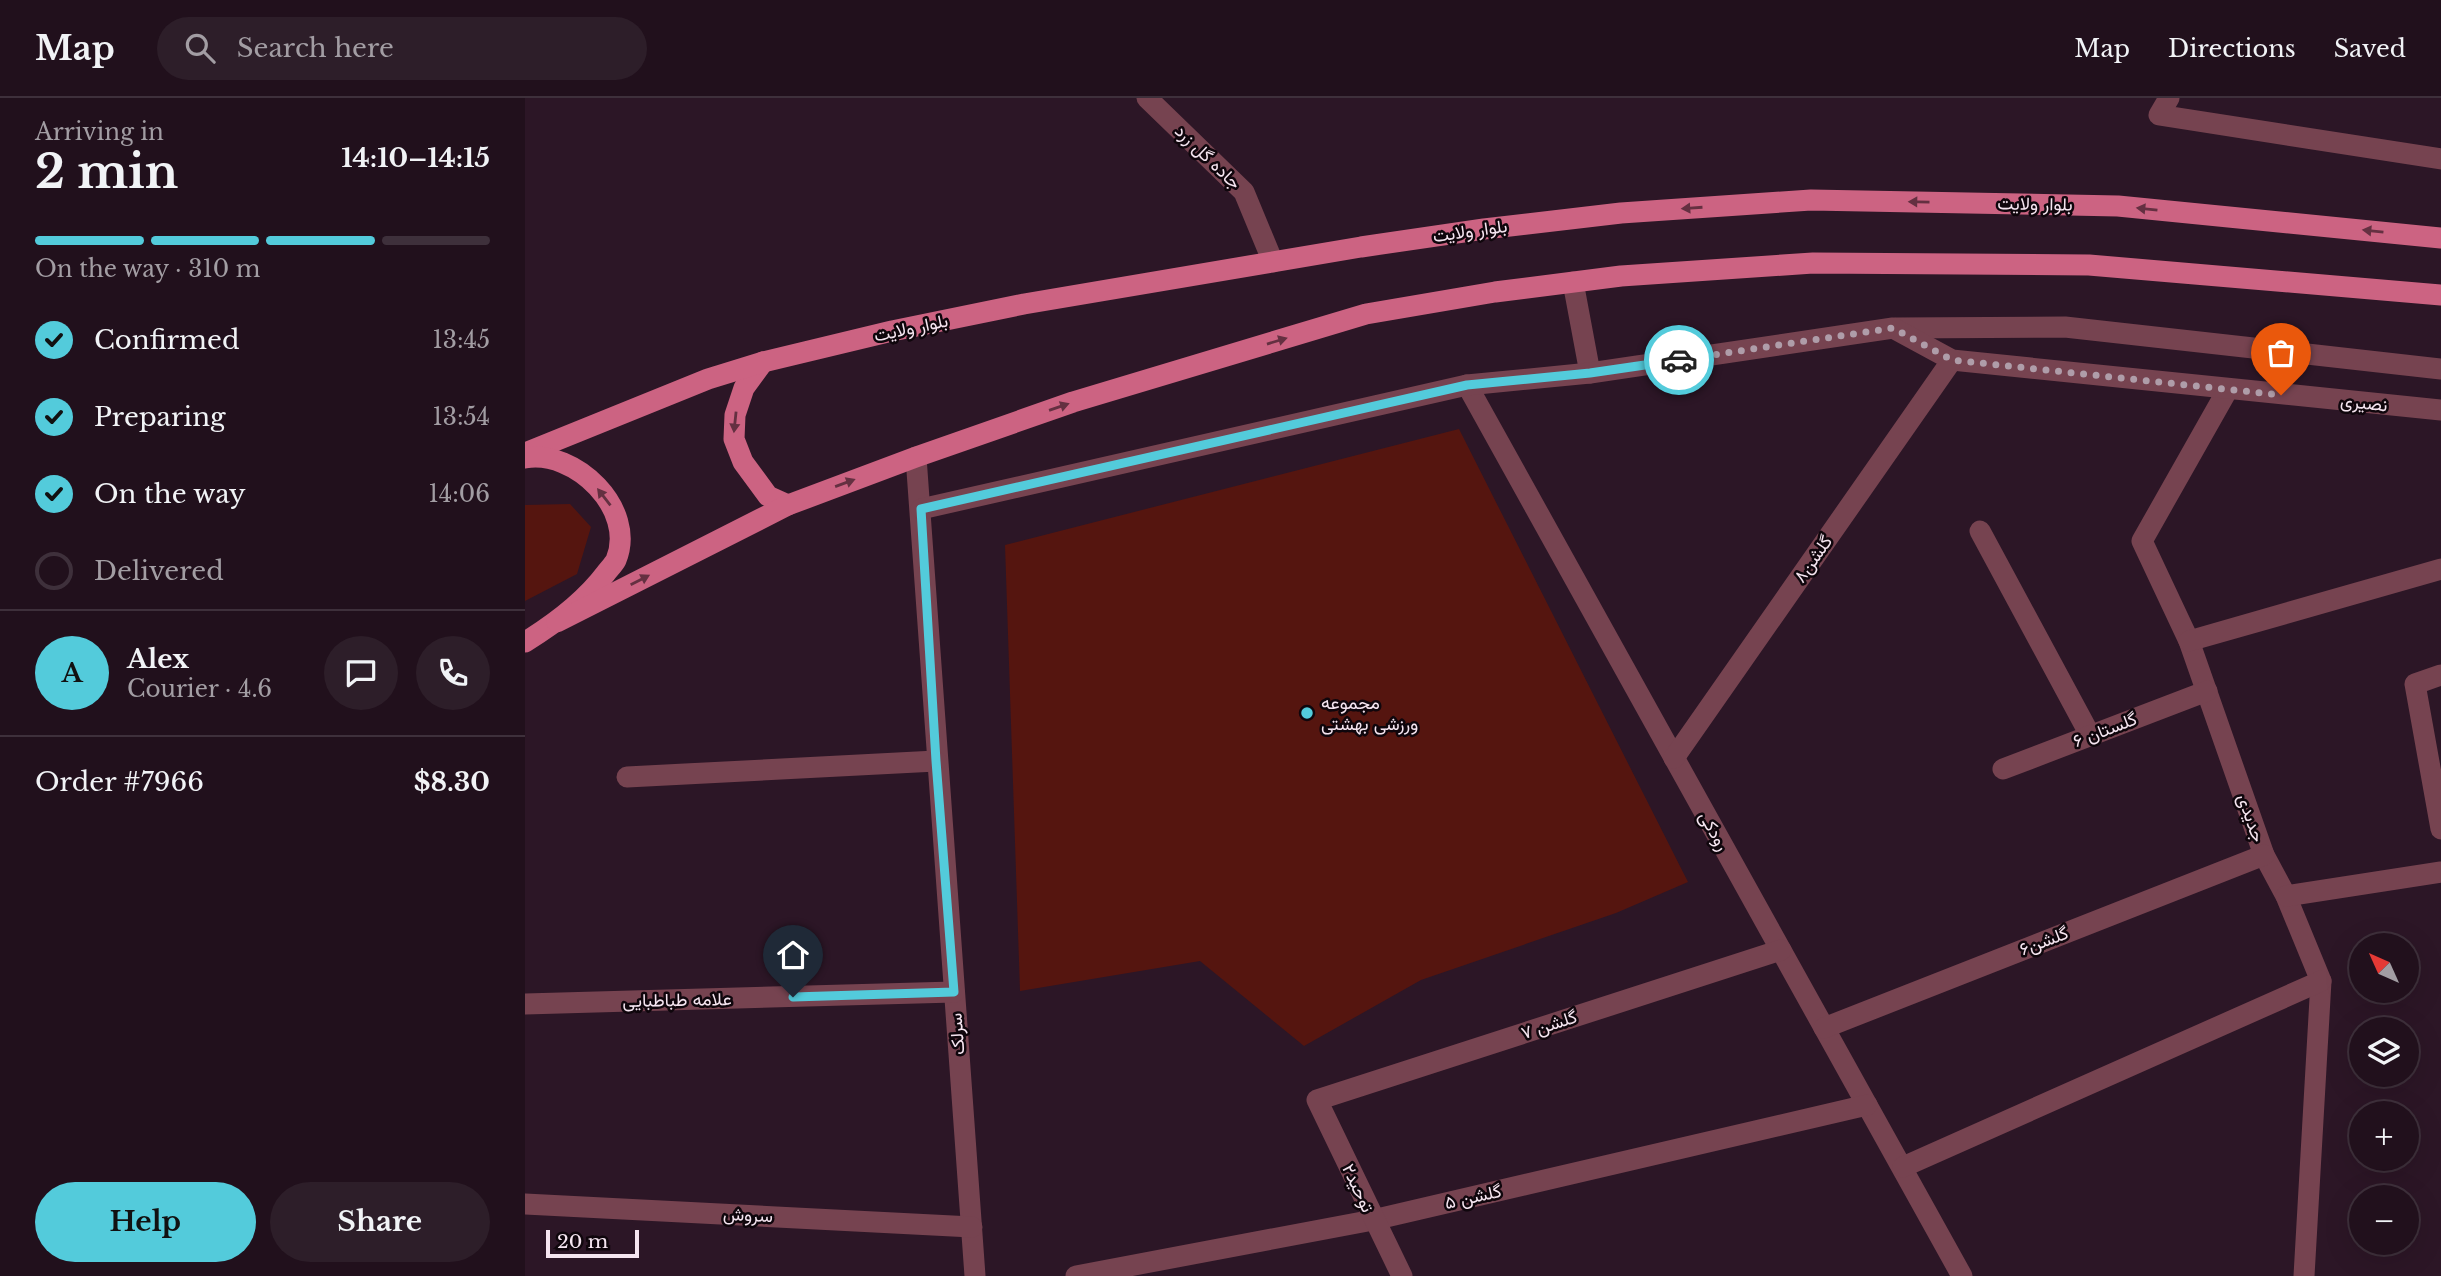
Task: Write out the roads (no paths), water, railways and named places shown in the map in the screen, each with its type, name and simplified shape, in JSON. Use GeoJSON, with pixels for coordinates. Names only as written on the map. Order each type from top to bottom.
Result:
{"type":"FeatureCollection","features":[{"type":"Feature","properties":{"kind":"main road","name":"بلوار ولایت"},"geometry":{"type":"LineString","coordinates":[[525,455],[708,379],[763,362],[892,331],[1024,304],[1273,262],[1484,229],[1621,213],[1811,200],[2119,206],[2441,238]]}},
{"type":"Feature","properties":{"kind":"main road"},"geometry":{"type":"LineString","coordinates":[[525,642],[557,622],[788,505],[1073,402],[1366,314],[1495,292],[1622,276],[1813,263],[2089,265],[2441,295]]}},
{"type":"Feature","properties":{"kind":"main road"},"geometry":{"type":"LineString","coordinates":[[763,362],[744,388],[734,415],[734,439],[743,462],[768,496],[788,505]]}},
{"type":"Feature","properties":{"kind":"main road"},"geometry":{"type":"LineString","coordinates":[[525,455],[557,461],[584,474],[610,502],[620,529],[616,560],[594,589],[557,622]]}},
{"type":"Feature","properties":{"kind":"street","name":"جاده گل زرد"},"geometry":{"type":"LineString","coordinates":[[1147,98],[1244,192],[1273,262]]}},
{"type":"Feature","properties":{"kind":"street"},"geometry":{"type":"LineString","coordinates":[[2169,98],[2159,115],[2441,159]]}},
{"type":"Feature","properties":{"kind":"street"},"geometry":{"type":"LineString","coordinates":[[1573,282],[1590,373]]}},
{"type":"Feature","properties":{"kind":"street"},"geometry":{"type":"LineString","coordinates":[[921,509],[1467,385],[1590,373],[1893,328],[2065,327],[2441,369]]}},
{"type":"Feature","properties":{"kind":"street"},"geometry":{"type":"LineString","coordinates":[[1893,328],[1952,360]]}},
{"type":"Feature","properties":{"kind":"street","name":"نصیری"},"geometry":{"type":"LineString","coordinates":[[1952,360],[2441,410]]}},
{"type":"Feature","properties":{"kind":"street","name":"گلشن۸"},"geometry":{"type":"LineString","coordinates":[[1674,758],[1952,360]]}},
{"type":"Feature","properties":{"kind":"street","name":"رودکی"},"geometry":{"type":"LineString","coordinates":[[1467,385],[1962,1276]]}},
{"type":"Feature","properties":{"kind":"street","name":"جدیدی"},"geometry":{"type":"LineString","coordinates":[[2228,389],[2142,541],[2189,641],[2264,855],[2286,896],[2321,981],[2304,1276]]}},
{"type":"Feature","properties":{"kind":"street","name":"سرلک"},"geometry":{"type":"LineString","coordinates":[[916,457],[975,1276]]}},
{"type":"Feature","properties":{"kind":"street"},"geometry":{"type":"LineString","coordinates":[[1980,531],[2090,735]]}},
{"type":"Feature","properties":{"kind":"street"},"geometry":{"type":"LineString","coordinates":[[2189,641],[2441,569]]}},
{"type":"Feature","properties":{"kind":"street"},"geometry":{"type":"LineString","coordinates":[[2441,675],[2416,684],[2441,829]]}},
{"type":"Feature","properties":{"kind":"street","name":"گلستان ۶"},"geometry":{"type":"LineString","coordinates":[[2003,769],[2207,691]]}},
{"type":"Feature","properties":{"kind":"street"},"geometry":{"type":"LineString","coordinates":[[627,777],[936,761]]}},
{"type":"Feature","properties":{"kind":"street","name":"گلشن۶"},"geometry":{"type":"LineString","coordinates":[[1824,1028],[2264,855]]}},
{"type":"Feature","properties":{"kind":"street"},"geometry":{"type":"LineString","coordinates":[[2286,896],[2441,872]]}},
{"type":"Feature","properties":{"kind":"street","name":"گلشن ۷"},"geometry":{"type":"LineString","coordinates":[[1317,1100],[1781,950]]}},
{"type":"Feature","properties":{"kind":"street"},"geometry":{"type":"LineString","coordinates":[[1903,1167],[2321,981]]}},
{"type":"Feature","properties":{"kind":"street","name":"علامه طباطبایی"},"geometry":{"type":"LineString","coordinates":[[525,1004],[954,992]]}},
{"type":"Feature","properties":{"kind":"street","name":"توحید۲"},"geometry":{"type":"LineString","coordinates":[[1317,1100],[1402,1276]]}},
{"type":"Feature","properties":{"kind":"street","name":"گلشن ۵"},"geometry":{"type":"LineString","coordinates":[[1076,1276],[1373,1220],[1867,1105]]}},
{"type":"Feature","properties":{"kind":"street","name":"سروش"},"geometry":{"type":"LineString","coordinates":[[525,1204],[972,1227]]}},
{"type":"Feature","properties":{"kind":"place","name":"مجموعه ورزشی بهشتی"},"geometry":{"type":"Point","coordinates":[1307,713]}}]}
